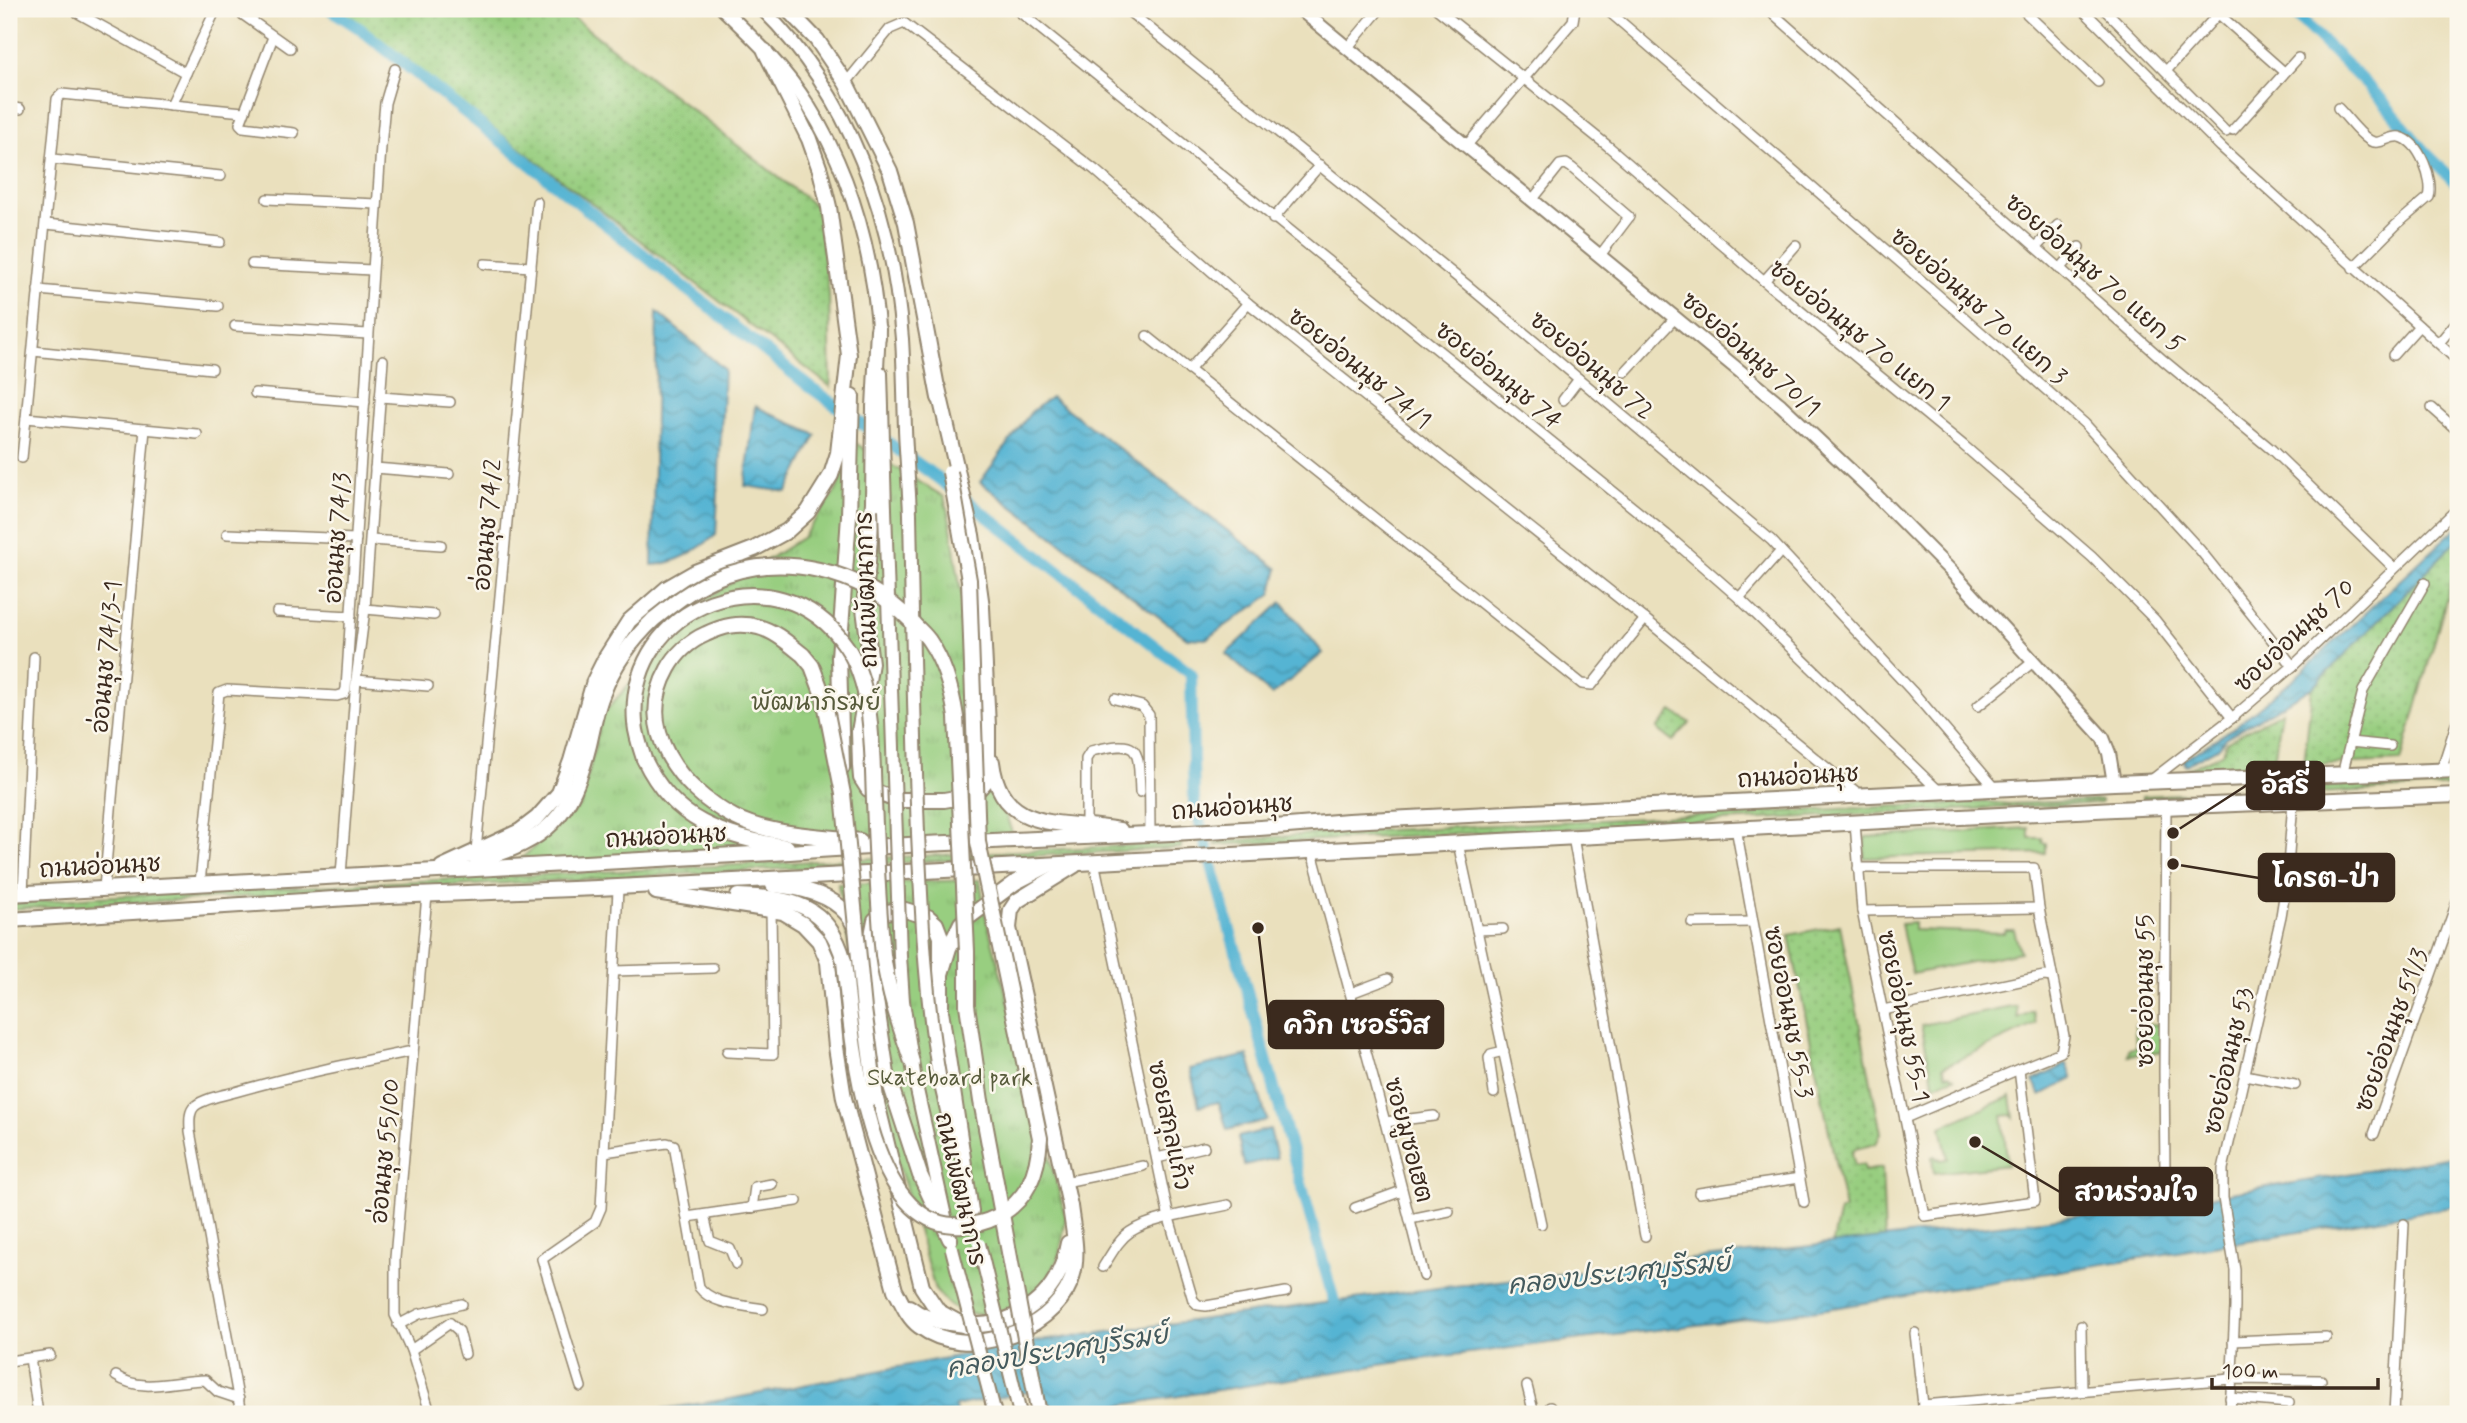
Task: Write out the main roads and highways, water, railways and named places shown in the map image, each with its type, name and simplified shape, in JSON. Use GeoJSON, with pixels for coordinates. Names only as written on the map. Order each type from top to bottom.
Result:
{"type":"FeatureCollection","features":[{"type":"Feature","properties":{"kind":"main road"},"geometry":{"type":"LineString","coordinates":[[723,9],[765,51],[807,103],[838,160],[859,213],[872,279],[878,329],[879,455],[864,609],[871,663],[859,732],[861,778],[868,789],[896,800],[932,801],[967,796],[977,791],[986,781],[988,772],[982,607],[972,535],[954,474]]}},
{"type":"Feature","properties":{"kind":"main road","name":"ถนนพัฒนาการ"},"geometry":{"type":"LineString","coordinates":[[762,9],[783,29],[825,84],[868,176],[884,225],[895,276],[902,339],[909,480],[923,960],[940,1081],[1020,1414]]}},
{"type":"Feature","properties":{"kind":"main road"},"geometry":{"type":"LineString","coordinates":[[679,888],[775,897],[817,914],[826,922],[840,946],[844,961],[856,1067],[879,1151],[896,1189],[912,1207],[942,1224],[978,1224],[1003,1213],[1021,1197],[1033,1179],[1039,1157],[1040,1138],[978,842],[969,580],[954,474],[906,223],[890,171],[846,83],[817,40],[787,9]]}},
{"type":"Feature","properties":{"kind":"main road","name":"ซอยอ่อนนุช 70/1"},"geometry":{"type":"LineString","coordinates":[[1300,9],[1601,254],[1781,405],[1867,486],[1973,594],[2103,738],[2109,753],[2114,783]]}},
{"type":"Feature","properties":{"kind":"main road"},"geometry":{"type":"LineString","coordinates":[[765,51],[809,139],[820,170],[829,207],[849,365],[846,434],[849,516],[839,657],[843,794],[864,1009],[876,1099],[922,1287],[938,1311],[965,1326]]}},
{"type":"Feature","properties":{"kind":"main road"},"geometry":{"type":"LineString","coordinates":[[435,871],[520,831],[537,818],[559,793],[594,681],[629,621],[667,588],[695,572],[754,549],[787,531],[808,512],[823,491],[846,434]]}},
{"type":"Feature","properties":{"kind":"main road","name":"ถนนพัฒนาการ"},"geometry":{"type":"LineString","coordinates":[[879,455],[885,509],[900,956],[912,1062],[951,1244],[995,1414]]}},
{"type":"Feature","properties":{"kind":"main road"},"geometry":{"type":"LineString","coordinates":[[435,871],[518,847],[535,837],[560,815],[571,799],[582,773],[601,696],[612,672],[625,651],[654,619],[687,593],[714,579],[779,565],[809,567],[838,575],[891,603],[930,641],[952,694],[956,717],[967,1004],[981,1101],[1039,1414]]}},
{"type":"Feature","properties":{"kind":"main road"},"geometry":{"type":"LineString","coordinates":[[837,849],[789,847],[747,840],[713,828],[693,818],[664,793],[654,779],[644,759],[635,723],[635,700],[639,679],[649,654],[664,632],[681,617],[701,605],[736,595],[786,600],[818,618],[845,645],[859,671],[870,728],[884,956],[899,1024],[912,1062]]}},
{"type":"Feature","properties":{"kind":"main road"},"geometry":{"type":"LineString","coordinates":[[843,794],[824,698],[812,666],[780,636],[760,627],[730,625],[693,641],[671,664],[657,690],[655,717],[663,744],[684,778],[712,802],[734,817],[764,827],[889,845]]}},
{"type":"Feature","properties":{"kind":"main road"},"geometry":{"type":"LineString","coordinates":[[988,726],[993,768],[1006,797],[1024,815],[1036,821],[1086,825],[1149,835]]}},
{"type":"Feature","properties":{"kind":"main road","name":"ถนนอ่อนนุช"},"geometry":{"type":"LineString","coordinates":[[16,894],[889,845],[1245,831],[1348,821],[2114,783],[2458,770]]}},
{"type":"Feature","properties":{"kind":"main road"},"geometry":{"type":"LineString","coordinates":[[2114,783],[2115,809]]}},
{"type":"Feature","properties":{"kind":"main road","name":"ถนนอ่อนนุช"},"geometry":{"type":"LineString","coordinates":[[9,920],[427,895],[598,888],[679,888],[1087,862],[1736,828],[2458,795]]}},
{"type":"Feature","properties":{"kind":"main road"},"geometry":{"type":"LineString","coordinates":[[679,888],[783,912],[803,923],[819,941],[828,962],[844,1098],[895,1290],[908,1314],[918,1325],[933,1334],[949,1340],[987,1341],[1009,1336],[1033,1324],[1060,1302],[1071,1280],[1076,1253],[1072,1221],[1018,976],[1009,917],[1017,901],[1087,862]]}},
{"type":"Feature","properties":{"kind":"main road"},"geometry":{"type":"LineString","coordinates":[[941,974],[961,923],[1016,882],[1052,864]]}},
{"type":"Feature","properties":{"kind":"main road"},"geometry":{"type":"LineString","coordinates":[[598,888],[618,890],[768,884],[789,886],[832,901],[846,913],[858,932],[871,966]]}},
{"type":"Feature","properties":{"kind":"main road"},"geometry":{"type":"LineString","coordinates":[[951,1244],[920,1175],[887,1074],[871,966],[875,920],[882,913],[902,909],[928,916],[936,924],[941,937],[941,1011],[971,1211]]}},
{"type":"Feature","properties":{"kind":"main road"},"geometry":{"type":"LineString","coordinates":[[895,1290],[920,1316],[965,1326],[1003,1321],[1041,1299],[1057,1279],[1063,1267],[1072,1221]]}},
{"type":"Feature","properties":{"kind":"water"},"geometry":{"type":"Polygon","coordinates":[[[657,312],[724,369],[716,535],[678,559],[652,565],[657,312]]]}},
{"type":"Feature","properties":{"kind":"water"},"geometry":{"type":"Polygon","coordinates":[[[1051,397],[1278,569],[1271,595],[1206,639],[1187,638],[980,482],[1031,412],[1051,397]]]}},
{"type":"Feature","properties":{"kind":"water"},"geometry":{"type":"Polygon","coordinates":[[[755,406],[816,435],[787,492],[745,486],[755,406]]]}},
{"type":"Feature","properties":{"kind":"water"},"geometry":{"type":"Polygon","coordinates":[[[2458,526],[2458,539],[2312,688],[2225,738],[2219,747],[2186,765],[2183,760],[2233,728],[2293,680],[2458,526]]]}},
{"type":"Feature","properties":{"kind":"water"},"geometry":{"type":"Polygon","coordinates":[[[1282,602],[1323,653],[1272,695],[1226,654],[1282,602]]]}},
{"type":"Feature","properties":{"kind":"water"},"geometry":{"type":"Polygon","coordinates":[[[1248,1055],[1267,1120],[1227,1130],[1219,1102],[1199,1106],[1190,1069],[1248,1055]]]}},
{"type":"Feature","properties":{"kind":"water"},"geometry":{"type":"Polygon","coordinates":[[[2067,1064],[2073,1079],[2041,1095],[2033,1081],[2067,1064]]]}},
{"type":"Feature","properties":{"kind":"water"},"geometry":{"type":"Polygon","coordinates":[[[1270,1129],[1277,1158],[1244,1165],[1238,1137],[1270,1129]]]}},
{"type":"Feature","properties":{"kind":"water","name":"คลองประเวศบุรีรมย์"},"geometry":{"type":"Polygon","coordinates":[[[2458,1156],[2458,1206],[1827,1309],[1412,1360],[1064,1414],[1033,1391],[955,1406],[956,1414],[629,1414],[730,1399],[1025,1343],[1445,1287],[2042,1220],[2176,1202],[2458,1156]]]}},
{"type":"Feature","properties":{"kind":"waterway"},"geometry":{"type":"LineString","coordinates":[[330,9],[359,28],[810,387],[935,476],[1191,674],[1194,802],[1339,1319]]}},
{"type":"Feature","properties":{"kind":"waterway"},"geometry":{"type":"LineString","coordinates":[[2290,9],[2381,99],[2423,150],[2458,185]]}},
{"type":"Feature","properties":{"kind":"place","name":"อัสรี่"},"geometry":{"type":"Point","coordinates":[2173,833]}},
{"type":"Feature","properties":{"kind":"place","name":"โครต-ป่า"},"geometry":{"type":"Point","coordinates":[2173,864]}},
{"type":"Feature","properties":{"kind":"place","name":"ควิก เซอร์วิส"},"geometry":{"type":"Point","coordinates":[1258,928]}},
{"type":"Feature","properties":{"kind":"place","name":"สวนร่วมใจ"},"geometry":{"type":"Point","coordinates":[1975,1142]}},
{"type":"Feature","properties":{"kind":"park label","name":"พัฒนาภิรมย์"},"geometry":{"type":"Point","coordinates":[816,702]}},
{"type":"Feature","properties":{"kind":"park label","name":"Skateboard park"},"geometry":{"type":"Point","coordinates":[950,1077]}}]}
